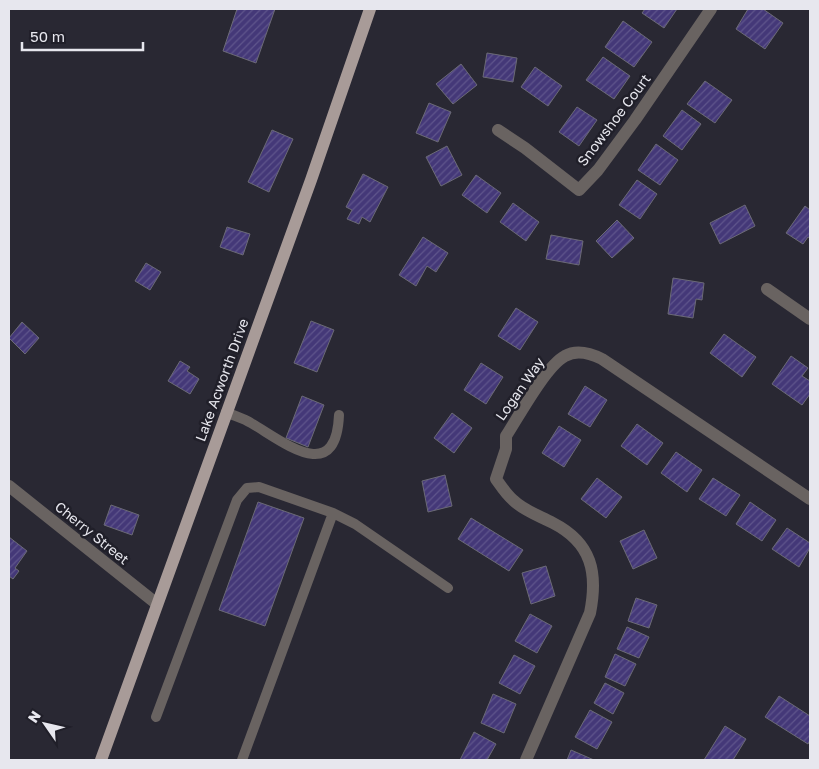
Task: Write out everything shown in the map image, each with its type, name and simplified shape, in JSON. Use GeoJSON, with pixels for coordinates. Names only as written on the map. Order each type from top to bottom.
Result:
{"type":"FeatureCollection","features":[{"type":"Feature","properties":{"kind":"main road","name":"Lake Acworth Drive"},"geometry":{"type":"LineString","coordinates":[[101,760],[311,180],[370,9]]}},
{"type":"Feature","properties":{"kind":"street","name":"Snowshoe Court"},"geometry":{"type":"LineString","coordinates":[[498,130],[525,148],[579,190],[598,170],[711,9]]}},
{"type":"Feature","properties":{"kind":"street"},"geometry":{"type":"LineString","coordinates":[[767,289],[810,319]]}},
{"type":"Feature","properties":{"kind":"street","name":"Logan Way"},"geometry":{"type":"LineString","coordinates":[[526,760],[590,613],[595,590],[592,567],[583,548],[570,532],[513,500],[496,479],[506,449],[506,436],[554,364],[566,355],[578,352],[591,353],[810,499]]}},
{"type":"Feature","properties":{"kind":"street","name":"Cherry Street"},"geometry":{"type":"LineString","coordinates":[[9,486],[157,604]]}},
{"type":"Feature","properties":{"kind":"lane"},"geometry":{"type":"LineString","coordinates":[[226,412],[250,422],[285,445],[313,454],[325,453],[333,444],[338,430],[339,415]]}},
{"type":"Feature","properties":{"kind":"lane"},"geometry":{"type":"LineString","coordinates":[[156,717],[237,500],[247,488],[259,487],[333,513],[355,524],[448,588]]}},
{"type":"Feature","properties":{"kind":"lane"},"geometry":{"type":"LineString","coordinates":[[242,760],[333,513]]}},
{"type":"Feature","properties":{"kind":"building"},"geometry":{"type":"Polygon","coordinates":[[[237,9],[275,9],[256,63],[223,51],[237,9]]]}},
{"type":"Feature","properties":{"kind":"building"},"geometry":{"type":"Polygon","coordinates":[[[645,9],[677,9],[664,28],[642,13],[645,9]]]}},
{"type":"Feature","properties":{"kind":"building"},"geometry":{"type":"Polygon","coordinates":[[[748,9],[763,9],[783,23],[765,49],[736,29],[748,9]]]}},
{"type":"Feature","properties":{"kind":"building"},"geometry":{"type":"Polygon","coordinates":[[[623,21],[652,42],[634,67],[605,47],[623,21]]]}},
{"type":"Feature","properties":{"kind":"building"},"geometry":{"type":"Polygon","coordinates":[[[487,53],[517,58],[513,82],[483,77],[487,53]]]}},
{"type":"Feature","properties":{"kind":"building"},"geometry":{"type":"Polygon","coordinates":[[[603,57],[630,76],[614,99],[586,80],[603,57]]]}},
{"type":"Feature","properties":{"kind":"building"},"geometry":{"type":"Polygon","coordinates":[[[461,64],[477,85],[453,104],[436,84],[461,64]]]}},
{"type":"Feature","properties":{"kind":"building"},"geometry":{"type":"Polygon","coordinates":[[[535,67],[562,86],[548,106],[521,87],[535,67]]]}},
{"type":"Feature","properties":{"kind":"building"},"geometry":{"type":"Polygon","coordinates":[[[705,81],[732,100],[715,123],[687,104],[705,81]]]}},
{"type":"Feature","properties":{"kind":"building"},"geometry":{"type":"Polygon","coordinates":[[[429,103],[451,112],[438,142],[416,133],[429,103]]]}},
{"type":"Feature","properties":{"kind":"building"},"geometry":{"type":"Polygon","coordinates":[[[577,107],[597,120],[579,146],[559,132],[577,107]]]}},
{"type":"Feature","properties":{"kind":"building"},"geometry":{"type":"Polygon","coordinates":[[[682,110],[701,124],[682,150],[663,136],[682,110]]]}},
{"type":"Feature","properties":{"kind":"building"},"geometry":{"type":"Polygon","coordinates":[[[272,130],[293,139],[269,192],[248,182],[272,130]]]}},
{"type":"Feature","properties":{"kind":"building"},"geometry":{"type":"Polygon","coordinates":[[[656,144],[678,160],[660,185],[638,170],[656,144]]]}},
{"type":"Feature","properties":{"kind":"building"},"geometry":{"type":"Polygon","coordinates":[[[447,146],[462,175],[441,186],[426,157],[447,146]]]}},
{"type":"Feature","properties":{"kind":"building"},"geometry":{"type":"Polygon","coordinates":[[[363,174],[388,187],[370,222],[362,217],[359,224],[347,219],[352,210],[346,207],[363,174]]]}},
{"type":"Feature","properties":{"kind":"building"},"geometry":{"type":"Polygon","coordinates":[[[476,175],[501,193],[487,213],[462,195],[476,175]]]}},
{"type":"Feature","properties":{"kind":"building"},"geometry":{"type":"Polygon","coordinates":[[[637,180],[657,194],[640,219],[619,205],[637,180]]]}},
{"type":"Feature","properties":{"kind":"building"},"geometry":{"type":"Polygon","coordinates":[[[513,203],[539,222],[526,241],[500,222],[513,203]]]}},
{"type":"Feature","properties":{"kind":"building"},"geometry":{"type":"Polygon","coordinates":[[[745,205],[755,226],[720,244],[710,223],[745,205]]]}},
{"type":"Feature","properties":{"kind":"building"},"geometry":{"type":"Polygon","coordinates":[[[805,206],[810,210],[810,238],[808,237],[803,244],[786,233],[805,206]]]}},
{"type":"Feature","properties":{"kind":"building"},"geometry":{"type":"Polygon","coordinates":[[[617,220],[634,238],[612,258],[596,241],[617,220]]]}},
{"type":"Feature","properties":{"kind":"building"},"geometry":{"type":"Polygon","coordinates":[[[227,227],[250,234],[243,255],[220,247],[227,227]]]}},
{"type":"Feature","properties":{"kind":"building"},"geometry":{"type":"Polygon","coordinates":[[[551,235],[583,241],[579,265],[546,259],[551,235]]]}},
{"type":"Feature","properties":{"kind":"building"},"geometry":{"type":"Polygon","coordinates":[[[423,237],[448,253],[436,272],[427,266],[416,286],[399,275],[423,237]]]}},
{"type":"Feature","properties":{"kind":"building"},"geometry":{"type":"Polygon","coordinates":[[[146,263],[161,272],[150,290],[135,281],[146,263]]]}},
{"type":"Feature","properties":{"kind":"building"},"geometry":{"type":"Polygon","coordinates":[[[673,278],[704,283],[702,300],[696,299],[693,318],[668,314],[673,278]]]}},
{"type":"Feature","properties":{"kind":"building"},"geometry":{"type":"Polygon","coordinates":[[[516,308],[538,322],[520,350],[498,336],[516,308]]]}},
{"type":"Feature","properties":{"kind":"building"},"geometry":{"type":"Polygon","coordinates":[[[311,321],[334,330],[317,372],[294,363],[311,321]]]}},
{"type":"Feature","properties":{"kind":"building"},"geometry":{"type":"Polygon","coordinates":[[[22,322],[39,338],[25,354],[9,338],[22,322]]]}},
{"type":"Feature","properties":{"kind":"building"},"geometry":{"type":"Polygon","coordinates":[[[724,334],[756,357],[742,377],[710,353],[724,334]]]}},
{"type":"Feature","properties":{"kind":"building"},"geometry":{"type":"Polygon","coordinates":[[[791,356],[808,368],[802,376],[810,381],[810,394],[802,405],[772,384],[791,356]]]}},
{"type":"Feature","properties":{"kind":"building"},"geometry":{"type":"Polygon","coordinates":[[[180,361],[190,367],[187,371],[199,379],[190,394],[168,381],[180,361]]]}},
{"type":"Feature","properties":{"kind":"building"},"geometry":{"type":"Polygon","coordinates":[[[481,363],[503,377],[486,404],[464,390],[481,363]]]}},
{"type":"Feature","properties":{"kind":"building"},"geometry":{"type":"Polygon","coordinates":[[[585,386],[607,400],[590,427],[568,414],[585,386]]]}},
{"type":"Feature","properties":{"kind":"building"},"geometry":{"type":"Polygon","coordinates":[[[302,396],[324,405],[308,447],[286,438],[302,396]]]}},
{"type":"Feature","properties":{"kind":"building"},"geometry":{"type":"Polygon","coordinates":[[[452,413],[472,428],[454,453],[434,438],[452,413]]]}},
{"type":"Feature","properties":{"kind":"building"},"geometry":{"type":"Polygon","coordinates":[[[637,424],[663,443],[647,465],[621,446],[637,424]]]}},
{"type":"Feature","properties":{"kind":"building"},"geometry":{"type":"Polygon","coordinates":[[[559,426],[581,440],[564,467],[542,453],[559,426]]]}},
{"type":"Feature","properties":{"kind":"building"},"geometry":{"type":"Polygon","coordinates":[[[676,452],[702,470],[687,492],[661,473],[676,452]]]}},
{"type":"Feature","properties":{"kind":"building"},"geometry":{"type":"Polygon","coordinates":[[[445,475],[452,506],[428,512],[422,481],[445,475]]]}},
{"type":"Feature","properties":{"kind":"building"},"geometry":{"type":"Polygon","coordinates":[[[597,478],[622,497],[606,518],[581,499],[597,478]]]}},
{"type":"Feature","properties":{"kind":"building"},"geometry":{"type":"Polygon","coordinates":[[[713,478],[740,495],[726,516],[699,499],[713,478]]]}},
{"type":"Feature","properties":{"kind":"building"},"geometry":{"type":"Polygon","coordinates":[[[258,502],[304,518],[265,626],[219,610],[258,502]]]}},
{"type":"Feature","properties":{"kind":"building"},"geometry":{"type":"Polygon","coordinates":[[[750,502],[776,520],[762,541],[736,524],[750,502]]]}},
{"type":"Feature","properties":{"kind":"building"},"geometry":{"type":"Polygon","coordinates":[[[111,505],[139,515],[132,535],[104,525],[111,505]]]}},
{"type":"Feature","properties":{"kind":"building"},"geometry":{"type":"Polygon","coordinates":[[[471,518],[523,550],[509,571],[458,539],[471,518]]]}},
{"type":"Feature","properties":{"kind":"building"},"geometry":{"type":"Polygon","coordinates":[[[787,528],[810,543],[810,548],[799,567],[772,549],[787,528]]]}},
{"type":"Feature","properties":{"kind":"building"},"geometry":{"type":"Polygon","coordinates":[[[644,530],[657,558],[633,569],[620,541],[644,530]]]}},
{"type":"Feature","properties":{"kind":"building"},"geometry":{"type":"Polygon","coordinates":[[[9,537],[27,551],[15,568],[19,571],[13,579],[9,576],[9,537]]]}},
{"type":"Feature","properties":{"kind":"building"},"geometry":{"type":"Polygon","coordinates":[[[546,566],[555,596],[531,604],[522,573],[546,566]]]}},
{"type":"Feature","properties":{"kind":"building"},"geometry":{"type":"Polygon","coordinates":[[[636,598],[657,605],[649,628],[628,621],[636,598]]]}},
{"type":"Feature","properties":{"kind":"building"},"geometry":{"type":"Polygon","coordinates":[[[530,614],[552,626],[537,653],[515,641],[530,614]]]}},
{"type":"Feature","properties":{"kind":"building"},"geometry":{"type":"Polygon","coordinates":[[[627,627],[649,637],[639,658],[617,649],[627,627]]]}},
{"type":"Feature","properties":{"kind":"building"},"geometry":{"type":"Polygon","coordinates":[[[615,654],[636,664],[625,686],[605,677],[615,654]]]}},
{"type":"Feature","properties":{"kind":"building"},"geometry":{"type":"Polygon","coordinates":[[[514,655],[535,666],[520,694],[499,683],[514,655]]]}},
{"type":"Feature","properties":{"kind":"building"},"geometry":{"type":"Polygon","coordinates":[[[605,683],[624,693],[613,714],[594,703],[605,683]]]}},
{"type":"Feature","properties":{"kind":"building"},"geometry":{"type":"Polygon","coordinates":[[[493,694],[516,704],[504,733],[481,723],[493,694]]]}},
{"type":"Feature","properties":{"kind":"building"},"geometry":{"type":"Polygon","coordinates":[[[779,696],[810,716],[810,740],[808,744],[765,717],[779,696]]]}},
{"type":"Feature","properties":{"kind":"building"},"geometry":{"type":"Polygon","coordinates":[[[590,710],[612,722],[597,749],[575,737],[590,710]]]}},
{"type":"Feature","properties":{"kind":"building"},"geometry":{"type":"Polygon","coordinates":[[[725,726],[746,739],[733,760],[704,760],[725,726]]]}},
{"type":"Feature","properties":{"kind":"building"},"geometry":{"type":"Polygon","coordinates":[[[474,732],[496,744],[487,760],[460,760],[474,732]]]}},
{"type":"Feature","properties":{"kind":"building"},"geometry":{"type":"Polygon","coordinates":[[[571,750],[594,760],[567,760],[571,750]]]}}]}
